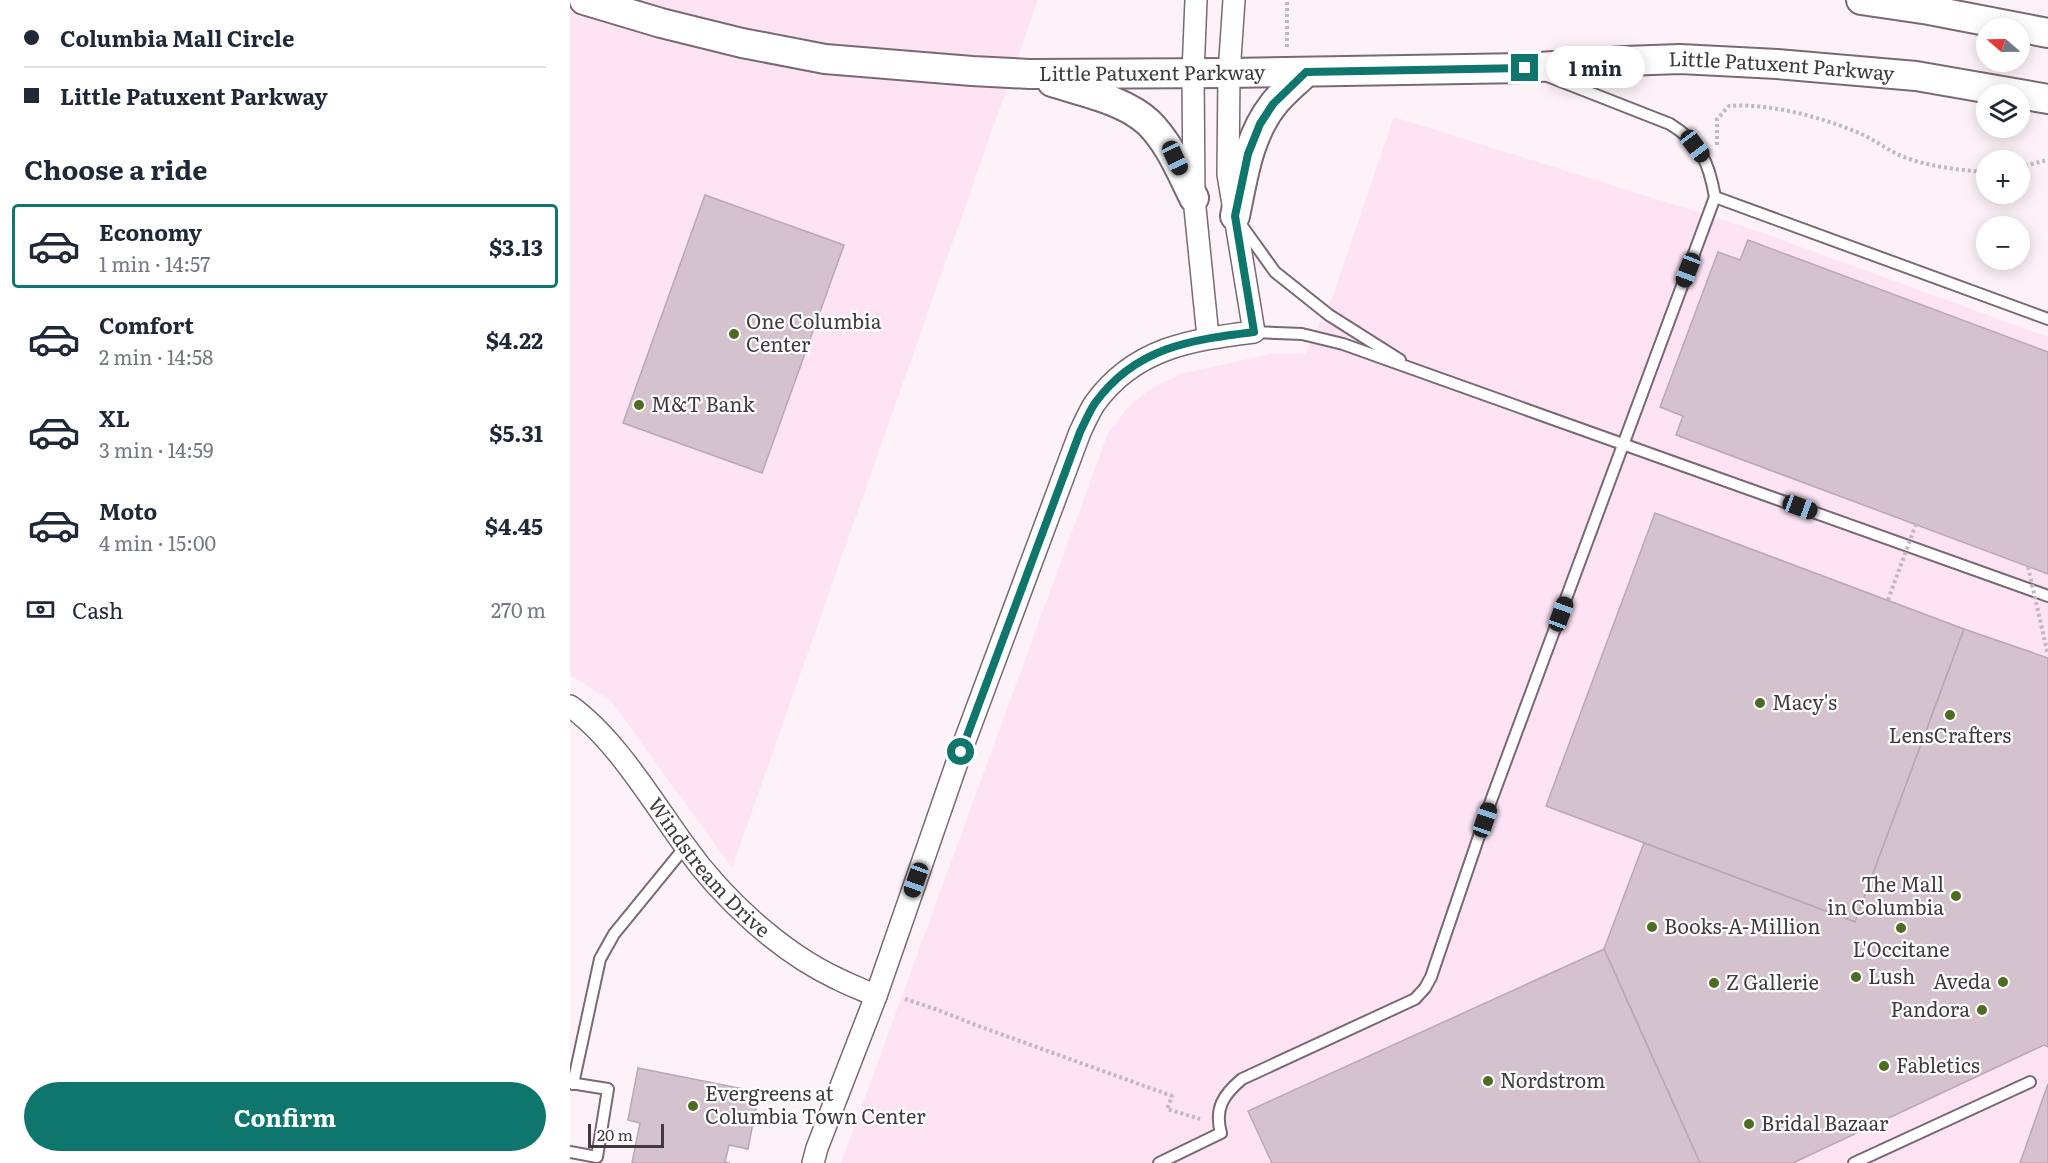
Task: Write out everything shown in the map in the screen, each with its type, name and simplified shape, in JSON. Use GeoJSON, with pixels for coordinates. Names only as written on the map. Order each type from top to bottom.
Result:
{"type":"FeatureCollection","features":[{"type":"Feature","properties":{"kind":"main road","name":"Little Patuxent Parkway"},"geometry":{"type":"LineString","coordinates":[[584,0],[661,23],[825,59],[1030,74],[1229,73],[1297,63],[1525,68],[1680,59],[1777,64],[1916,76],[2048,99]]}},
{"type":"Feature","properties":{"kind":"main road"},"geometry":{"type":"LineString","coordinates":[[1861,0],[1929,10],[2048,33]]}},
{"type":"Feature","properties":{"kind":"main road"},"geometry":{"type":"LineString","coordinates":[[1235,216],[1248,154],[1260,124],[1297,63]]}},
{"type":"Feature","properties":{"kind":"main road"},"geometry":{"type":"LineString","coordinates":[[1030,74],[1107,100],[1148,122],[1163,139],[1175,158],[1194,198]]}},
{"type":"Feature","properties":{"kind":"street"},"geometry":{"type":"LineString","coordinates":[[1196,0],[1193,73],[1194,198],[1208,337]]}},
{"type":"Feature","properties":{"kind":"street"},"geometry":{"type":"LineString","coordinates":[[813,1163],[876,996],[961,752],[1080,432],[1094,404],[1112,383],[1134,364],[1176,344],[1208,337],[1254,332],[1228,174],[1229,73],[1234,0]]}},
{"type":"Feature","properties":{"kind":"street","name":"Windstream Drive"},"geometry":{"type":"LineString","coordinates":[[570,706],[591,724],[615,751],[706,874],[765,931],[809,963],[876,996]]}},
{"type":"Feature","properties":{"kind":"lane"},"geometry":{"type":"LineString","coordinates":[[1159,1163],[1221,1133],[1219,1113],[1222,1103],[1227,1092],[1242,1079],[1415,999],[1425,988],[1448,930],[1492,798],[1568,597],[1622,443],[1715,197],[1711,174],[1703,157],[1687,134],[1670,124],[1525,68]]}},
{"type":"Feature","properties":{"kind":"lane"},"geometry":{"type":"LineString","coordinates":[[1715,197],[2048,318]]}},
{"type":"Feature","properties":{"kind":"lane"},"geometry":{"type":"LineString","coordinates":[[1235,216],[1275,272],[1329,315],[1418,372]]}},
{"type":"Feature","properties":{"kind":"lane"},"geometry":{"type":"LineString","coordinates":[[1254,332],[1302,334],[1343,344],[2048,596]]}},
{"type":"Feature","properties":{"kind":"lane"},"geometry":{"type":"LineString","coordinates":[[570,1152],[597,1157],[608,1089],[572,1084],[600,959],[614,934],[685,847]]}},
{"type":"Feature","properties":{"kind":"lane"},"geometry":{"type":"LineString","coordinates":[[1854,1163],[2030,1082]]}},
{"type":"Feature","properties":{"kind":"path"},"geometry":{"type":"LineString","coordinates":[[1287,0],[1297,63]]}},
{"type":"Feature","properties":{"kind":"path"},"geometry":{"type":"LineString","coordinates":[[1703,157],[1717,145],[1717,119],[1729,106],[1750,105],[1819,118],[1860,134],[1906,158],[1946,168],[1976,171]]}},
{"type":"Feature","properties":{"kind":"path"},"geometry":{"type":"LineString","coordinates":[[2030,164],[2048,160]]}},
{"type":"Feature","properties":{"kind":"path"},"geometry":{"type":"LineString","coordinates":[[1888,600],[1916,524]]}},
{"type":"Feature","properties":{"kind":"path"},"geometry":{"type":"LineString","coordinates":[[2028,567],[2048,655]]}},
{"type":"Feature","properties":{"kind":"path"},"geometry":{"type":"LineString","coordinates":[[905,999],[1172,1096],[1167,1109],[1200,1119]]}},
{"type":"Feature","properties":{"kind":"shaded area"},"geometry":{"type":"Polygon","coordinates":[[[570,0],[1038,0],[732,868],[611,701],[570,675],[570,0]]]}},
{"type":"Feature","properties":{"kind":"shaded area"},"geometry":{"type":"Polygon","coordinates":[[[1394,117],[1749,228],[2048,337],[2048,1163],[841,1163],[1108,433],[1129,406],[1153,387],[1184,373],[1270,354],[1305,354],[1332,298],[1394,117]]]}},
{"type":"Feature","properties":{"kind":"building","name":"One Columbia Center"},"geometry":{"type":"Polygon","coordinates":[[[705,195],[844,245],[762,473],[623,423],[705,195]]]}},
{"type":"Feature","properties":{"kind":"building"},"geometry":{"type":"Polygon","coordinates":[[[1748,240],[2048,352],[2048,574],[1676,435],[1683,416],[1660,407],[1718,252],[1740,260],[1748,240]]]}},
{"type":"Feature","properties":{"kind":"building","name":"Macy's"},"geometry":{"type":"Polygon","coordinates":[[[1655,513],[1964,629],[1855,922],[1546,806],[1655,513]]]}},
{"type":"Feature","properties":{"kind":"building","name":"The Mall in Columbia"},"geometry":{"type":"Polygon","coordinates":[[[1964,629],[2048,658],[2048,1047],[2044,1045],[1793,1163],[1700,1163],[1604,949],[1644,843],[1855,922],[1964,629]]]}},
{"type":"Feature","properties":{"kind":"building","name":"Nordstrom"},"geometry":{"type":"Polygon","coordinates":[[[1604,949],[1700,1163],[1272,1163],[1248,1111],[1604,949]]]}},
{"type":"Feature","properties":{"kind":"building","name":"Evergreens at Columbia Town Center"},"geometry":{"type":"Polygon","coordinates":[[[638,1068],[759,1092],[748,1149],[729,1145],[725,1162],[730,1163],[632,1163],[640,1123],[628,1120],[638,1068]]]}},
{"type":"Feature","properties":{"kind":"building"},"geometry":{"type":"Polygon","coordinates":[[[2048,1084],[2048,1163],[2020,1163],[2026,1146],[2048,1084]]]}},
{"type":"Feature","properties":{"kind":"place","name":"One Columbia Center"},"geometry":{"type":"Point","coordinates":[734,334]}},
{"type":"Feature","properties":{"kind":"place","name":"M&T Bank"},"geometry":{"type":"Point","coordinates":[639,405]}},
{"type":"Feature","properties":{"kind":"place","name":"Macy's"},"geometry":{"type":"Point","coordinates":[1760,703]}},
{"type":"Feature","properties":{"kind":"place","name":"LensCrafters"},"geometry":{"type":"Point","coordinates":[1950,715]}},
{"type":"Feature","properties":{"kind":"place","name":"The Mall in Columbia"},"geometry":{"type":"Point","coordinates":[1956,896]}},
{"type":"Feature","properties":{"kind":"place","name":"Books-A-Million"},"geometry":{"type":"Point","coordinates":[1652,927]}},
{"type":"Feature","properties":{"kind":"place","name":"L'Occitane"},"geometry":{"type":"Point","coordinates":[1901,928]}},
{"type":"Feature","properties":{"kind":"place","name":"Lush"},"geometry":{"type":"Point","coordinates":[1856,977]}},
{"type":"Feature","properties":{"kind":"place","name":"Aveda"},"geometry":{"type":"Point","coordinates":[2003,982]}},
{"type":"Feature","properties":{"kind":"place","name":"Z Gallerie"},"geometry":{"type":"Point","coordinates":[1714,983]}},
{"type":"Feature","properties":{"kind":"place","name":"Pandora"},"geometry":{"type":"Point","coordinates":[1982,1010]}},
{"type":"Feature","properties":{"kind":"place","name":"Fabletics"},"geometry":{"type":"Point","coordinates":[1884,1066]}},
{"type":"Feature","properties":{"kind":"place","name":"Nordstrom"},"geometry":{"type":"Point","coordinates":[1488,1081]}},
{"type":"Feature","properties":{"kind":"place","name":"Evergreens at Columbia Town Center"},"geometry":{"type":"Point","coordinates":[693,1106]}},
{"type":"Feature","properties":{"kind":"place","name":"Bridal Bazaar"},"geometry":{"type":"Point","coordinates":[1749,1124]}},
{"type":"Feature","properties":{"kind":"route"},"geometry":{"type":"LineString","coordinates":[[961,752],[1080,432],[1094,404],[1112,383],[1134,364],[1176,344],[1208,337],[1254,332],[1235,216],[1248,154],[1260,124],[1273,104],[1306,72],[1525,68]]}}]}
